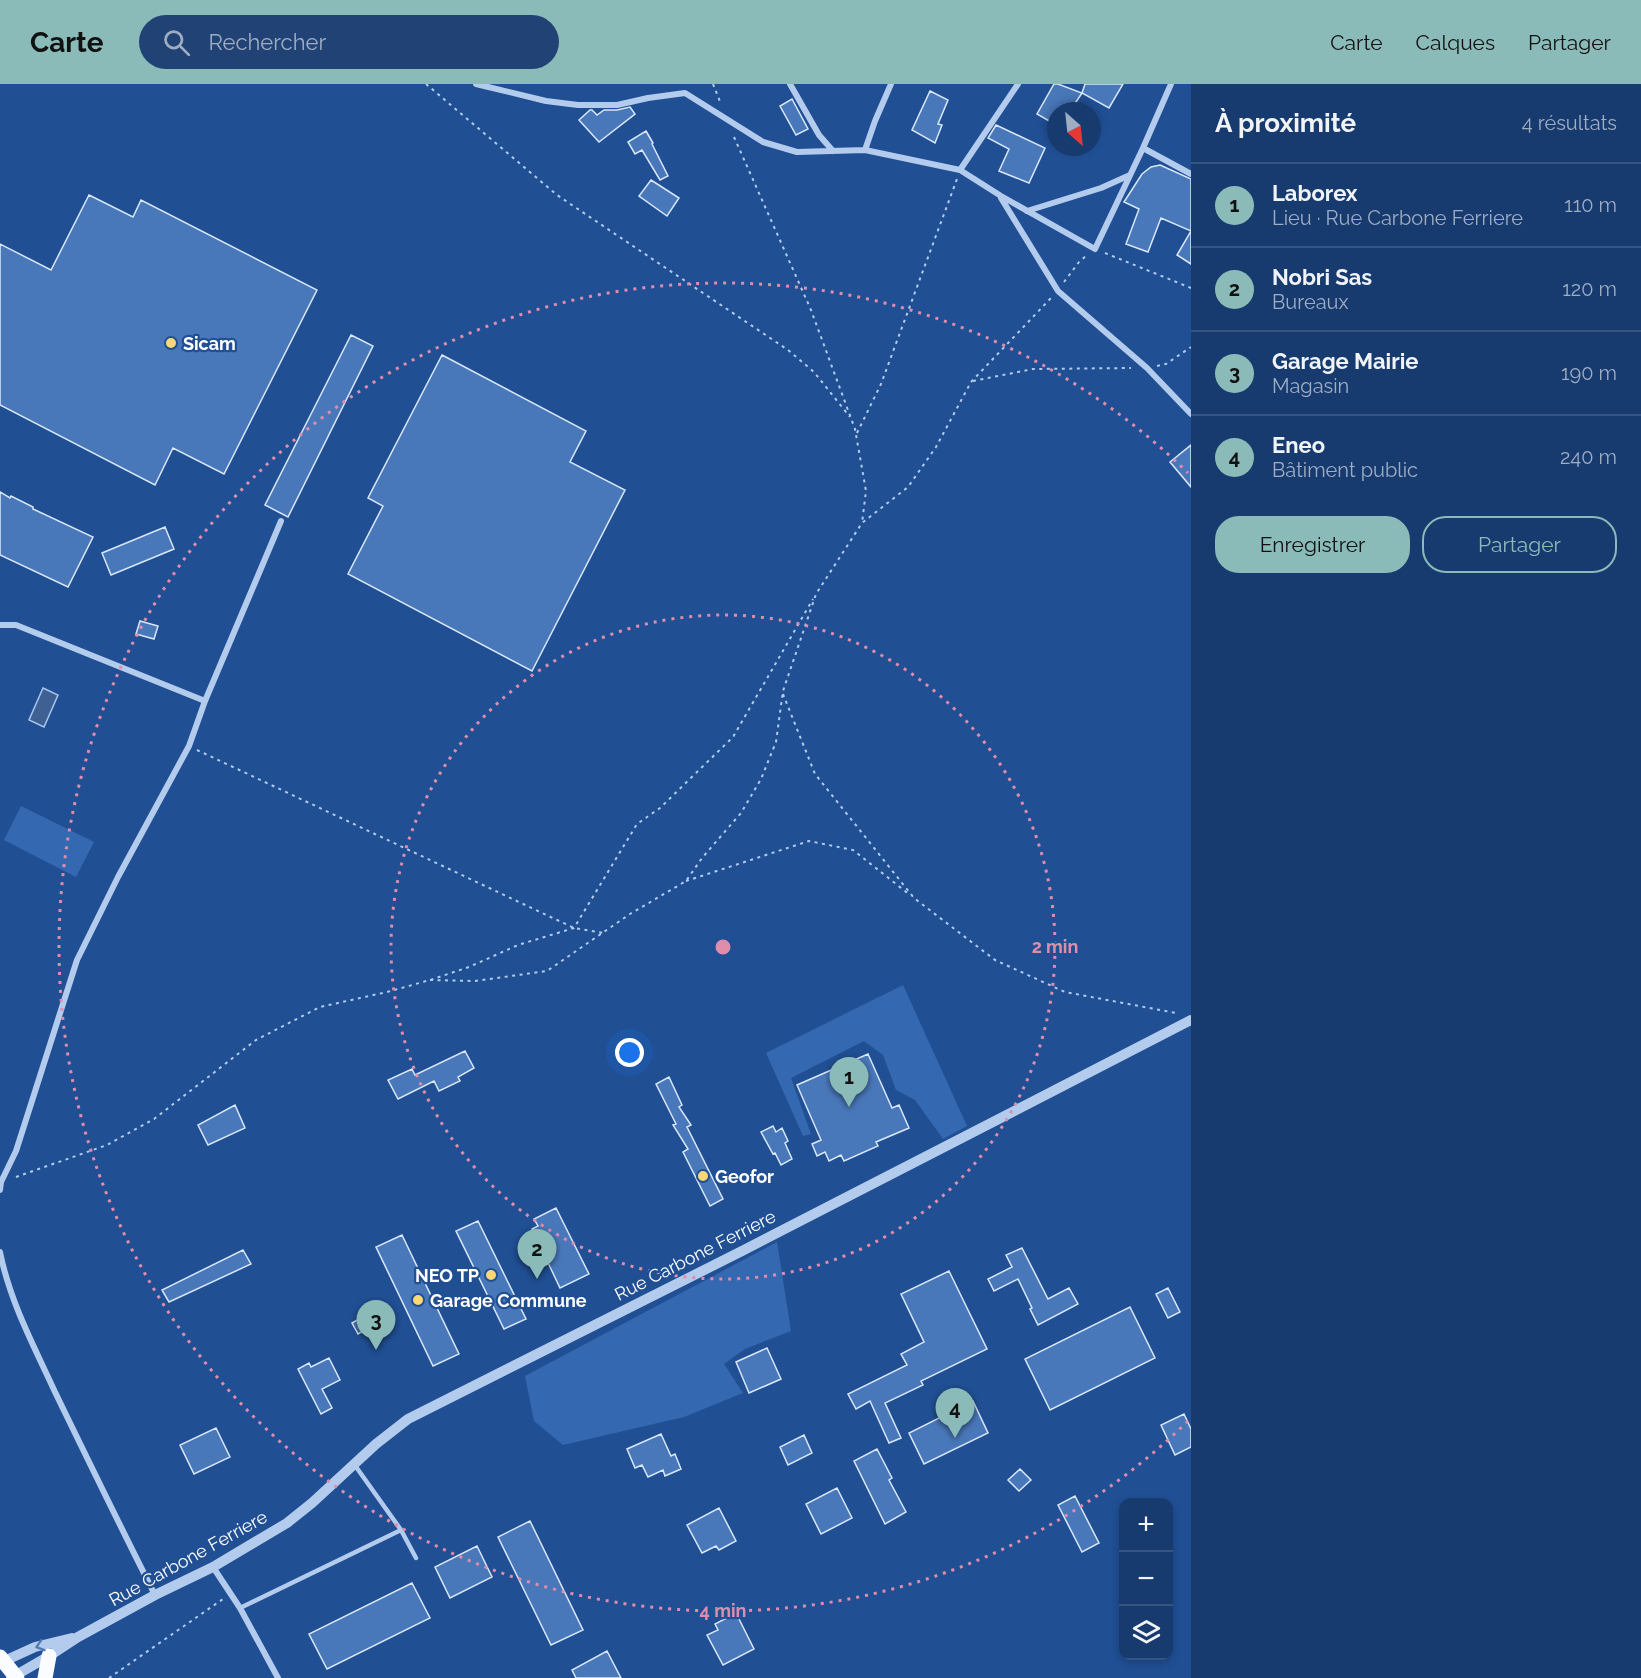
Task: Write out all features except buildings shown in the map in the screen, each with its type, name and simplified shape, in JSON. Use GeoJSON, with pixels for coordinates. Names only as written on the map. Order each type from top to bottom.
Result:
{"type":"FeatureCollection","features":[{"type":"Feature","properties":{"kind":"main road"},"geometry":{"type":"LineString","coordinates":[[45,1678],[49,1656]]}},
{"type":"Feature","properties":{"kind":"main road"},"geometry":{"type":"LineString","coordinates":[[1,1660],[14,1677]]}},
{"type":"Feature","properties":{"kind":"street"},"geometry":{"type":"LineString","coordinates":[[476,84],[546,101],[578,105],[617,105],[684,93],[763,142],[797,152],[865,150],[960,170],[1095,249],[1171,84]]}},
{"type":"Feature","properties":{"kind":"street"},"geometry":{"type":"LineString","coordinates":[[790,84],[819,135],[833,151]]}},
{"type":"Feature","properties":{"kind":"street"},"geometry":{"type":"LineString","coordinates":[[865,150],[891,84]]}},
{"type":"Feature","properties":{"kind":"street"},"geometry":{"type":"LineString","coordinates":[[960,170],[1018,84]]}},
{"type":"Feature","properties":{"kind":"street"},"geometry":{"type":"LineString","coordinates":[[1143,148],[1191,174]]}},
{"type":"Feature","properties":{"kind":"street"},"geometry":{"type":"LineString","coordinates":[[1027,211],[1101,188],[1130,175]]}},
{"type":"Feature","properties":{"kind":"street"},"geometry":{"type":"LineString","coordinates":[[1001,196],[1058,291],[1147,368],[1191,414]]}},
{"type":"Feature","properties":{"kind":"street"},"geometry":{"type":"LineString","coordinates":[[0,1190],[0,1182],[16,1151],[77,960],[118,876],[189,746],[204,701],[281,521]]}},
{"type":"Feature","properties":{"kind":"street"},"geometry":{"type":"LineString","coordinates":[[0,625],[16,625],[204,701]]}},
{"type":"Feature","properties":{"kind":"street","name":"Rue Carbone Ferriere"},"geometry":{"type":"LineString","coordinates":[[14,1677],[78,1637],[155,1595],[213,1567],[287,1523],[394,1428],[1191,1020]]}},
{"type":"Feature","properties":{"kind":"street"},"geometry":{"type":"LineString","coordinates":[[0,1252],[4,1274],[15,1306],[92,1470],[155,1595]]}},
{"type":"Feature","properties":{"kind":"street"},"geometry":{"type":"LineString","coordinates":[[213,1567],[240,1608],[278,1678]]}},
{"type":"Feature","properties":{"kind":"street","name":"Rue Carbone Ferriere"},"geometry":{"type":"LineString","coordinates":[[1,1660],[35,1647],[78,1637]]}},
{"type":"Feature","properties":{"kind":"lane"},"geometry":{"type":"LineString","coordinates":[[354,1464],[401,1530],[416,1558]]}},
{"type":"Feature","properties":{"kind":"lane"},"geometry":{"type":"LineString","coordinates":[[240,1608],[401,1530]]}},
{"type":"Feature","properties":{"kind":"path"},"geometry":{"type":"LineString","coordinates":[[426,84],[557,195],[788,350],[814,372],[850,417]]}},
{"type":"Feature","properties":{"kind":"path"},"geometry":{"type":"LineString","coordinates":[[713,84],[811,310],[855,429],[866,491],[862,523]]}},
{"type":"Feature","properties":{"kind":"path"},"geometry":{"type":"LineString","coordinates":[[855,436],[881,384],[960,170]]}},
{"type":"Feature","properties":{"kind":"path"},"geometry":{"type":"LineString","coordinates":[[0,1182],[107,1144],[145,1124],[256,1040],[320,1006],[430,980],[469,967],[518,945],[574,928],[637,824],[660,808],[733,738],[816,594],[862,523],[908,487],[936,447],[971,382],[1058,291],[1079,262],[1095,249],[1191,288]]}},
{"type":"Feature","properties":{"kind":"path"},"geometry":{"type":"LineString","coordinates":[[971,382],[1033,369],[1147,368],[1166,364],[1191,347]]}},
{"type":"Feature","properties":{"kind":"path"},"geometry":{"type":"LineString","coordinates":[[686,881],[702,858],[741,813],[760,779],[776,742],[783,691],[816,594]]}},
{"type":"Feature","properties":{"kind":"path"},"geometry":{"type":"LineString","coordinates":[[783,691],[815,774],[914,898]]}},
{"type":"Feature","properties":{"kind":"path"},"geometry":{"type":"LineString","coordinates":[[189,746],[574,928],[603,933]]}},
{"type":"Feature","properties":{"kind":"path"},"geometry":{"type":"LineString","coordinates":[[430,980],[475,981],[548,971],[630,914],[686,881],[809,841],[853,850],[996,960],[1065,992],[1180,1014]]}},
{"type":"Feature","properties":{"kind":"path"},"geometry":{"type":"LineString","coordinates":[[110,1678],[230,1594]]}},
{"type":"Feature","properties":{"kind":"shaded area"},"geometry":{"type":"Polygon","coordinates":[[[43,688],[58,695],[44,727],[29,720],[43,688]]]}},
{"type":"Feature","properties":{"kind":"shaded area"},"geometry":{"type":"Polygon","coordinates":[[[21,806],[94,842],[76,877],[4,840],[21,806]]]}},
{"type":"Feature","properties":{"kind":"shaded area"},"geometry":{"type":"Polygon","coordinates":[[[903,985],[967,1126],[943,1139],[915,1100],[896,1090],[883,1055],[864,1041],[791,1078],[811,1134],[803,1136],[766,1053],[903,985]]]}},
{"type":"Feature","properties":{"kind":"shaded area"},"geometry":{"type":"Polygon","coordinates":[[[777,1242],[791,1331],[745,1349],[724,1364],[743,1393],[684,1417],[563,1445],[534,1421],[525,1376],[777,1242]]]}},
{"type":"Feature","properties":{"kind":"place","name":"Sicam"},"geometry":{"type":"Point","coordinates":[171,343]}},
{"type":"Feature","properties":{"kind":"place","name":"Laborex"},"geometry":{"type":"Point","coordinates":[849,1107]}},
{"type":"Feature","properties":{"kind":"place","name":"Geofor"},"geometry":{"type":"Point","coordinates":[703,1176]}},
{"type":"Feature","properties":{"kind":"place","name":"NEO TP"},"geometry":{"type":"Point","coordinates":[491,1275]}},
{"type":"Feature","properties":{"kind":"place","name":"Nobri Sas"},"geometry":{"type":"Point","coordinates":[537,1279]}},
{"type":"Feature","properties":{"kind":"place","name":"Garage Commune"},"geometry":{"type":"Point","coordinates":[418,1300]}},
{"type":"Feature","properties":{"kind":"place","name":"Garage Mairie"},"geometry":{"type":"Point","coordinates":[376,1350]}},
{"type":"Feature","properties":{"kind":"place","name":"Eneo"},"geometry":{"type":"Point","coordinates":[955,1438]}}]}
